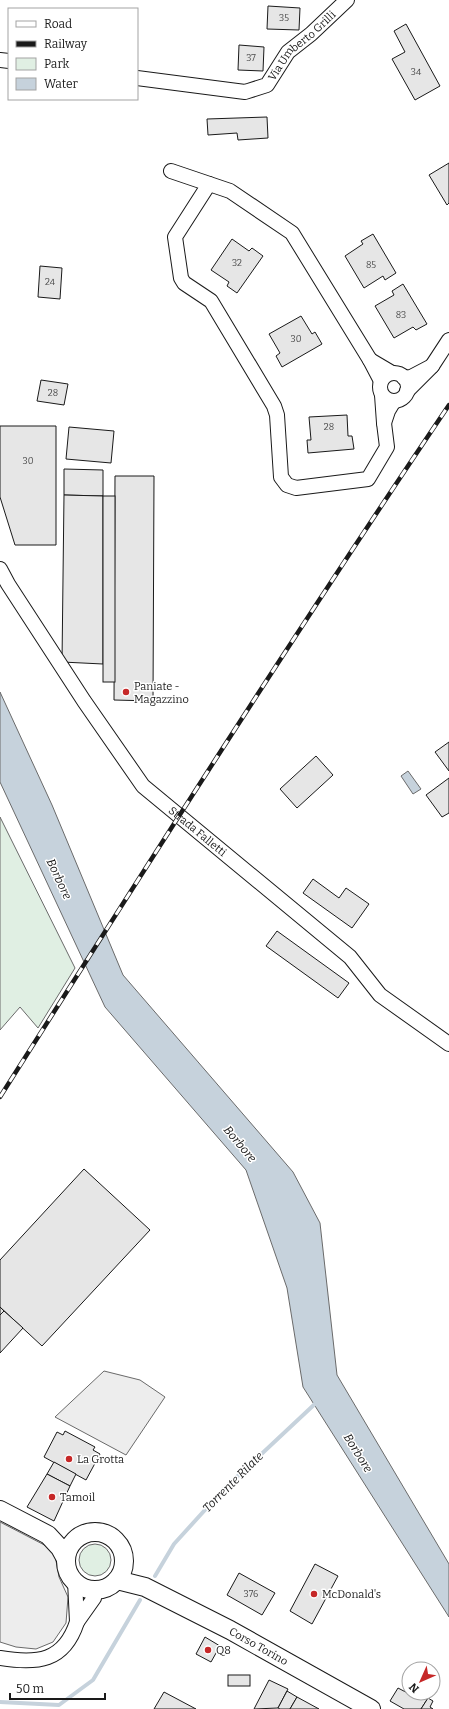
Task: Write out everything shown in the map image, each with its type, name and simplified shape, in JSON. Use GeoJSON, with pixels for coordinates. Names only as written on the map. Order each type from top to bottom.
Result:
{"type":"FeatureCollection","features":[{"type":"Feature","properties":{"kind":"main road","name":"Corso Torino"},"geometry":{"type":"LineString","coordinates":[[0,1510],[48,1535],[60,1548],[66,1559],[70,1575],[75,1581]]}},
{"type":"Feature","properties":{"kind":"main road","name":"Corso Torino"},"geometry":{"type":"LineString","coordinates":[[48,1535],[78,1538],[89,1533],[98,1532],[106,1534],[114,1539],[120,1546],[124,1554],[124,1561],[131,1572],[146,1587]]}},
{"type":"Feature","properties":{"kind":"main road"},"geometry":{"type":"LineString","coordinates":[[66,1559],[70,1547],[78,1538]]}},
{"type":"Feature","properties":{"kind":"main road"},"geometry":{"type":"LineString","coordinates":[[75,1581],[81,1586],[95,1590],[111,1586],[117,1580],[123,1569],[124,1561]]}},
{"type":"Feature","properties":{"kind":"main road","name":"Corso Torino"},"geometry":{"type":"LineString","coordinates":[[117,1580],[146,1587],[230,1630],[370,1709]]}},
{"type":"Feature","properties":{"kind":"street","name":"Via Umberto Grilli"},"geometry":{"type":"LineString","coordinates":[[138,78],[245,92],[267,85],[288,52],[311,34],[347,0]]}},
{"type":"Feature","properties":{"kind":"street"},"geometry":{"type":"LineString","coordinates":[[171,172],[230,191],[292,233],[370,360],[393,387]]}},
{"type":"Feature","properties":{"kind":"street"},"geometry":{"type":"LineString","coordinates":[[209,184],[176,237],[180,278],[184,283],[211,301],[274,406],[277,415],[281,477],[286,485],[296,488],[368,479],[387,447],[384,423],[393,387],[432,366],[449,340]]}},
{"type":"Feature","properties":{"kind":"street","name":"Strada Falletti"},"geometry":{"type":"LineString","coordinates":[[0,569],[8,584],[80,694],[143,786],[350,957],[380,995],[449,1044]]}},
{"type":"Feature","properties":{"kind":"street"},"geometry":{"type":"LineString","coordinates":[[75,1581],[77,1622]]}},
{"type":"Feature","properties":{"kind":"street"},"geometry":{"type":"LineString","coordinates":[[0,1658],[28,1661],[42,1660],[55,1655],[70,1640],[77,1622],[94,1598],[95,1590]]}},
{"type":"Feature","properties":{"kind":"green space"},"geometry":{"type":"Polygon","coordinates":[[[0,817],[75,968],[38,1028],[20,1007],[0,1030],[0,817]]]}},
{"type":"Feature","properties":{"kind":"green space"},"geometry":{"type":"Polygon","coordinates":[[[92,1544],[98,1544],[108,1551],[111,1560],[110,1566],[104,1573],[98,1576],[92,1576],[82,1569],[79,1563],[79,1557],[86,1547],[92,1544]]]}},
{"type":"Feature","properties":{"kind":"shaded area"},"geometry":{"type":"Polygon","coordinates":[[[104,1371],[140,1380],[165,1397],[126,1455],[55,1417],[104,1371]]]}},
{"type":"Feature","properties":{"kind":"shaded area"},"geometry":{"type":"Polygon","coordinates":[[[0,1522],[54,1550],[59,1577],[68,1597],[66,1623],[53,1642],[36,1649],[16,1647],[0,1642],[0,1522]]]}},
{"type":"Feature","properties":{"kind":"water","name":"Borbore"},"geometry":{"type":"Polygon","coordinates":[[[0,692],[52,805],[123,975],[293,1172],[320,1223],[337,1375],[449,1564],[449,1617],[303,1387],[287,1288],[246,1170],[105,1007],[0,782],[0,692]]]}},
{"type":"Feature","properties":{"kind":"water"},"geometry":{"type":"Polygon","coordinates":[[[408,771],[421,789],[413,794],[401,776],[408,771]]]}},
{"type":"Feature","properties":{"kind":"building"},"geometry":{"type":"Polygon","coordinates":[[[268,6],[300,8],[299,30],[267,29],[268,6]]]}},
{"type":"Feature","properties":{"kind":"building"},"geometry":{"type":"Polygon","coordinates":[[[406,24],[440,86],[415,100],[392,59],[405,52],[394,31],[406,24]]]}},
{"type":"Feature","properties":{"kind":"building"},"geometry":{"type":"Polygon","coordinates":[[[239,45],[264,47],[263,71],[238,70],[239,45]]]}},
{"type":"Feature","properties":{"kind":"building"},"geometry":{"type":"Polygon","coordinates":[[[267,117],[268,138],[238,140],[237,133],[208,135],[207,119],[267,117]]]}},
{"type":"Feature","properties":{"kind":"building"},"geometry":{"type":"Polygon","coordinates":[[[449,163],[449,203],[447,205],[429,175],[449,163]]]}},
{"type":"Feature","properties":{"kind":"building"},"geometry":{"type":"Polygon","coordinates":[[[373,234],[396,273],[385,280],[383,276],[364,288],[345,256],[363,244],[361,241],[373,234]]]}},
{"type":"Feature","properties":{"kind":"building"},"geometry":{"type":"Polygon","coordinates":[[[232,239],[249,251],[252,248],[263,256],[237,293],[227,286],[229,282],[211,270],[232,239]]]}},
{"type":"Feature","properties":{"kind":"building"},"geometry":{"type":"Polygon","coordinates":[[[40,266],[62,268],[60,299],[38,297],[40,266]]]}},
{"type":"Feature","properties":{"kind":"building"},"geometry":{"type":"Polygon","coordinates":[[[403,284],[427,324],[416,330],[413,327],[394,338],[375,306],[394,295],[392,291],[403,284]]]}},
{"type":"Feature","properties":{"kind":"building"},"geometry":{"type":"Polygon","coordinates":[[[301,316],[312,334],[315,332],[322,344],[282,367],[276,356],[280,353],[269,334],[301,316]]]}},
{"type":"Feature","properties":{"kind":"building"},"geometry":{"type":"Polygon","coordinates":[[[41,380],[68,384],[64,405],[37,401],[41,380]]]}},
{"type":"Feature","properties":{"kind":"building"},"geometry":{"type":"Polygon","coordinates":[[[347,415],[348,436],[352,436],[354,449],[308,453],[307,440],[311,440],[309,417],[347,415]]]}},
{"type":"Feature","properties":{"kind":"building"},"geometry":{"type":"Polygon","coordinates":[[[0,426],[56,426],[56,545],[15,545],[0,497],[0,426]]]}},
{"type":"Feature","properties":{"kind":"building"},"geometry":{"type":"Polygon","coordinates":[[[69,427],[114,431],[111,463],[66,459],[69,427]]]}},
{"type":"Feature","properties":{"kind":"building"},"geometry":{"type":"Polygon","coordinates":[[[64,469],[103,470],[103,496],[64,495],[64,469]]]}},
{"type":"Feature","properties":{"kind":"building"},"geometry":{"type":"Polygon","coordinates":[[[115,476],[154,476],[153,701],[114,700],[115,476]]]}},
{"type":"Feature","properties":{"kind":"building"},"geometry":{"type":"Polygon","coordinates":[[[64,495],[103,496],[103,664],[62,662],[64,495]]]}},
{"type":"Feature","properties":{"kind":"building"},"geometry":{"type":"Polygon","coordinates":[[[103,496],[115,496],[115,682],[103,682],[103,496]]]}},
{"type":"Feature","properties":{"kind":"building"},"geometry":{"type":"Polygon","coordinates":[[[449,742],[449,771],[435,752],[449,742]]]}},
{"type":"Feature","properties":{"kind":"building"},"geometry":{"type":"Polygon","coordinates":[[[316,756],[333,775],[297,808],[280,789],[316,756]]]}},
{"type":"Feature","properties":{"kind":"building"},"geometry":{"type":"Polygon","coordinates":[[[449,778],[449,813],[442,817],[426,795],[449,778]]]}},
{"type":"Feature","properties":{"kind":"building"},"geometry":{"type":"Polygon","coordinates":[[[313,879],[339,898],[346,888],[369,904],[352,928],[303,893],[313,879]]]}},
{"type":"Feature","properties":{"kind":"building"},"geometry":{"type":"Polygon","coordinates":[[[277,931],[349,983],[338,998],[266,946],[277,931]]]}},
{"type":"Feature","properties":{"kind":"building"},"geometry":{"type":"Polygon","coordinates":[[[84,1169],[150,1230],[42,1346],[0,1307],[0,1260],[84,1169]]]}},
{"type":"Feature","properties":{"kind":"building"},"geometry":{"type":"Polygon","coordinates":[[[0,1307],[4,1311],[0,1315],[0,1307]]]}},
{"type":"Feature","properties":{"kind":"building"},"geometry":{"type":"Polygon","coordinates":[[[4,1311],[23,1328],[0,1353],[0,1315],[4,1311]]]}},
{"type":"Feature","properties":{"kind":"building"},"geometry":{"type":"Polygon","coordinates":[[[65,1431],[95,1447],[93,1450],[100,1454],[86,1480],[44,1457],[57,1432],[63,1435],[65,1431]]]}},
{"type":"Feature","properties":{"kind":"building"},"geometry":{"type":"Polygon","coordinates":[[[54,1462],[76,1474],[70,1486],[47,1474],[54,1462]]]}},
{"type":"Feature","properties":{"kind":"building"},"geometry":{"type":"Polygon","coordinates":[[[47,1474],[70,1486],[54,1521],[27,1507],[47,1474]]]}},
{"type":"Feature","properties":{"kind":"building","name":"McDonald's"},"geometry":{"type":"Polygon","coordinates":[[[315,1564],[338,1576],[312,1624],[290,1611],[315,1564]]]}},
{"type":"Feature","properties":{"kind":"building"},"geometry":{"type":"Polygon","coordinates":[[[239,1573],[275,1593],[262,1615],[227,1595],[239,1573]]]}},
{"type":"Feature","properties":{"kind":"building"},"geometry":{"type":"Polygon","coordinates":[[[205,1637],[220,1646],[211,1662],[196,1654],[205,1637]]]}},
{"type":"Feature","properties":{"kind":"building"},"geometry":{"type":"Polygon","coordinates":[[[228,1675],[250,1675],[250,1686],[228,1686],[228,1675]]]}},
{"type":"Feature","properties":{"kind":"building"},"geometry":{"type":"Polygon","coordinates":[[[269,1680],[288,1689],[278,1708],[254,1709],[269,1680]]]}},
{"type":"Feature","properties":{"kind":"building"},"geometry":{"type":"Polygon","coordinates":[[[398,1688],[401,1690],[401,1701],[426,1701],[421,1709],[404,1709],[390,1701],[398,1688]]]}},
{"type":"Feature","properties":{"kind":"building"},"geometry":{"type":"Polygon","coordinates":[[[287,1691],[297,1697],[290,1709],[280,1709],[278,1708],[287,1691]]]}},
{"type":"Feature","properties":{"kind":"building"},"geometry":{"type":"Polygon","coordinates":[[[164,1692],[196,1709],[154,1709],[164,1692]]]}},
{"type":"Feature","properties":{"kind":"building"},"geometry":{"type":"Polygon","coordinates":[[[297,1697],[319,1709],[290,1709],[297,1697]]]}},
{"type":"Feature","properties":{"kind":"building"},"geometry":{"type":"Polygon","coordinates":[[[426,1701],[433,1701],[430,1707],[433,1709],[421,1709],[426,1701]]]}},
{"type":"Feature","properties":{"kind":"waterway","name":"Torrente Rilate"},"geometry":{"type":"LineString","coordinates":[[155,1576],[174,1544],[224,1489],[317,1402]]}},
{"type":"Feature","properties":{"kind":"waterway","name":"Torrente Rilate"},"geometry":{"type":"LineString","coordinates":[[0,1702],[59,1705],[93,1680],[140,1600]]}},
{"type":"Feature","properties":{"kind":"railway"},"geometry":{"type":"LineString","coordinates":[[0,1097],[222,750],[449,405]]}},
{"type":"Feature","properties":{"kind":"place","name":"Paniate - Magazzino"},"geometry":{"type":"Point","coordinates":[126,692]}},
{"type":"Feature","properties":{"kind":"place","name":"La Grotta"},"geometry":{"type":"Point","coordinates":[69,1459]}},
{"type":"Feature","properties":{"kind":"place","name":"Tamoil"},"geometry":{"type":"Point","coordinates":[52,1497]}},
{"type":"Feature","properties":{"kind":"place","name":"McDonald's"},"geometry":{"type":"Point","coordinates":[314,1594]}},
{"type":"Feature","properties":{"kind":"place","name":"Q8"},"geometry":{"type":"Point","coordinates":[208,1650]}}]}
